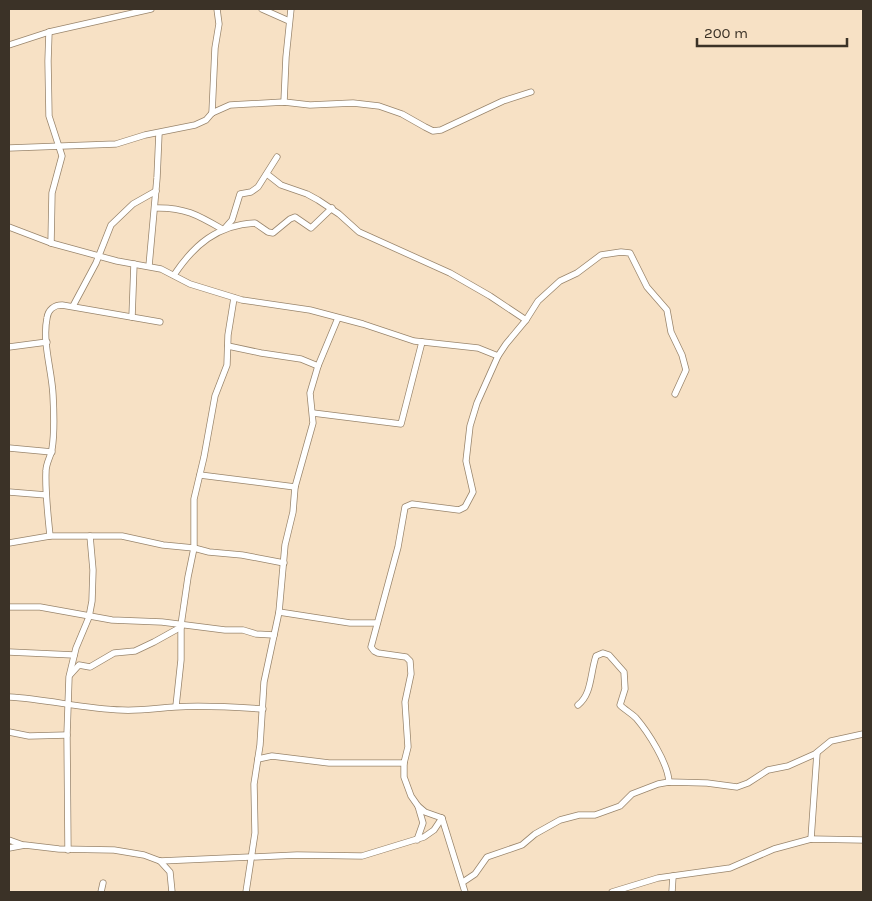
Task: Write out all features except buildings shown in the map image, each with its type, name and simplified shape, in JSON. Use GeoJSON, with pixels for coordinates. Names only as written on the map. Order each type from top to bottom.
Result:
{"type":"FeatureCollection","features":[{"type":"Feature","properties":{"kind":"street"},"geometry":{"type":"LineString","coordinates":[[9,45],[49,32],[151,9]]}},
{"type":"Feature","properties":{"kind":"street"},"geometry":{"type":"LineString","coordinates":[[212,113],[215,48],[219,24],[217,9]]}},
{"type":"Feature","properties":{"kind":"street"},"geometry":{"type":"LineString","coordinates":[[262,9],[290,21]]}},
{"type":"Feature","properties":{"kind":"street"},"geometry":{"type":"LineString","coordinates":[[284,102],[291,9]]}},
{"type":"Feature","properties":{"kind":"street"},"geometry":{"type":"LineString","coordinates":[[49,32],[50,116],[62,156],[52,193],[51,243]]}},
{"type":"Feature","properties":{"kind":"street"},"geometry":{"type":"LineString","coordinates":[[9,148],[109,145],[195,125],[206,120],[212,113],[230,105],[284,102],[379,106],[402,114],[433,131],[441,130],[503,101],[531,92]]}},
{"type":"Feature","properties":{"kind":"street"},"geometry":{"type":"LineString","coordinates":[[149,266],[155,208],[159,133]]}},
{"type":"Feature","properties":{"kind":"street"},"geometry":{"type":"LineString","coordinates":[[174,275],[186,258],[232,220],[240,194],[254,190],[261,183],[277,157]]}},
{"type":"Feature","properties":{"kind":"street"},"geometry":{"type":"LineString","coordinates":[[267,174],[281,185],[307,194],[332,208],[360,232],[456,277],[490,296],[526,320]]}},
{"type":"Feature","properties":{"kind":"street"},"geometry":{"type":"LineString","coordinates":[[74,306],[100,255],[108,231],[116,220],[134,204],[156,191]]}},
{"type":"Feature","properties":{"kind":"street"},"geometry":{"type":"LineString","coordinates":[[155,208],[171,208],[189,212],[224,228],[255,223],[268,232],[273,233],[290,219],[296,217],[310,228],[332,208]]}},
{"type":"Feature","properties":{"kind":"street"},"geometry":{"type":"LineString","coordinates":[[9,227],[51,243],[149,266],[174,275],[190,284],[234,298],[258,304],[310,310],[422,342],[478,348],[498,356]]}},
{"type":"Feature","properties":{"kind":"street"},"geometry":{"type":"LineString","coordinates":[[417,840],[423,823],[418,806],[406,785],[404,763],[408,747],[406,702],[410,661],[406,657],[378,653],[371,646],[398,547],[405,507],[412,504],[462,510],[465,507],[473,488],[467,470],[466,455],[470,426],[477,403],[498,356],[538,301],[560,281],[577,273],[601,255],[621,252],[630,253],[647,287],[667,310],[671,332],[682,355],[686,370],[675,394]]}},
{"type":"Feature","properties":{"kind":"street"},"geometry":{"type":"LineString","coordinates":[[132,318],[134,264]]}},
{"type":"Feature","properties":{"kind":"street"},"geometry":{"type":"LineString","coordinates":[[176,706],[181,660],[182,626],[188,577],[194,548],[194,499],[217,388],[226,365],[234,298]]}},
{"type":"Feature","properties":{"kind":"street"},"geometry":{"type":"LineString","coordinates":[[50,536],[46,495],[46,465],[52,452],[54,432],[53,393],[47,342],[47,318],[50,311],[58,305],[74,306],[160,322]]}},
{"type":"Feature","properties":{"kind":"street"},"geometry":{"type":"LineString","coordinates":[[246,892],[255,833],[254,784],[263,709],[264,676],[279,612],[285,545],[293,512],[295,487],[311,433],[313,414],[309,396],[318,366],[338,318]]}},
{"type":"Feature","properties":{"kind":"street"},"geometry":{"type":"LineString","coordinates":[[9,347],[47,342]]}},
{"type":"Feature","properties":{"kind":"street"},"geometry":{"type":"LineString","coordinates":[[313,414],[401,424],[422,342]]}},
{"type":"Feature","properties":{"kind":"street"},"geometry":{"type":"LineString","coordinates":[[228,346],[261,353],[301,358],[318,366]]}},
{"type":"Feature","properties":{"kind":"street"},"geometry":{"type":"LineString","coordinates":[[9,448],[52,452]]}},
{"type":"Feature","properties":{"kind":"street"},"geometry":{"type":"LineString","coordinates":[[200,475],[295,487]]}},
{"type":"Feature","properties":{"kind":"street"},"geometry":{"type":"LineString","coordinates":[[9,492],[46,495]]}},
{"type":"Feature","properties":{"kind":"street"},"geometry":{"type":"LineString","coordinates":[[9,542],[50,536],[122,536],[284,563]]}},
{"type":"Feature","properties":{"kind":"street"},"geometry":{"type":"LineString","coordinates":[[68,850],[67,705],[69,677],[74,655],[89,617],[93,586],[90,536]]}},
{"type":"Feature","properties":{"kind":"street"},"geometry":{"type":"LineString","coordinates":[[9,606],[40,607],[89,617],[243,630],[256,634],[274,635]]}},
{"type":"Feature","properties":{"kind":"street"},"geometry":{"type":"LineString","coordinates":[[279,612],[350,623],[377,623]]}},
{"type":"Feature","properties":{"kind":"street"},"geometry":{"type":"LineString","coordinates":[[69,677],[79,665],[90,667],[114,653],[135,651],[182,626]]}},
{"type":"Feature","properties":{"kind":"street"},"geometry":{"type":"LineString","coordinates":[[9,652],[74,655]]}},
{"type":"Feature","properties":{"kind":"street"},"geometry":{"type":"LineString","coordinates":[[578,705],[585,699],[588,692],[596,656],[600,653],[610,655],[624,672],[625,689],[620,705],[636,718],[649,737],[664,764],[669,782]]}},
{"type":"Feature","properties":{"kind":"street"},"geometry":{"type":"LineString","coordinates":[[9,697],[124,710],[176,706],[222,706],[263,709]]}},
{"type":"Feature","properties":{"kind":"street"},"geometry":{"type":"LineString","coordinates":[[9,732],[29,736],[67,735]]}},
{"type":"Feature","properties":{"kind":"street"},"geometry":{"type":"LineString","coordinates":[[464,882],[475,874],[487,857],[522,846],[535,834],[553,824],[572,817],[599,814],[620,806],[632,794],[658,784],[669,782],[707,783],[737,787],[748,783],[768,770],[788,766],[817,753],[832,741],[863,734]]}},
{"type":"Feature","properties":{"kind":"street"},"geometry":{"type":"LineString","coordinates":[[811,839],[817,753]]}},
{"type":"Feature","properties":{"kind":"street"},"geometry":{"type":"LineString","coordinates":[[258,760],[272,756],[329,763],[404,763]]}},
{"type":"Feature","properties":{"kind":"street"},"geometry":{"type":"LineString","coordinates":[[418,806],[426,812],[442,818]]}},
{"type":"Feature","properties":{"kind":"street"},"geometry":{"type":"LineString","coordinates":[[442,818],[453,855],[464,882],[465,892]]}},
{"type":"Feature","properties":{"kind":"street"},"geometry":{"type":"LineString","coordinates":[[9,840],[24,845],[68,850],[114,850],[144,855],[160,861],[251,857],[362,856],[417,840],[430,834],[442,818]]}},
{"type":"Feature","properties":{"kind":"street"},"geometry":{"type":"LineString","coordinates":[[612,892],[643,882],[730,868],[774,849],[811,839],[863,840]]}},
{"type":"Feature","properties":{"kind":"street"},"geometry":{"type":"LineString","coordinates":[[9,848],[24,845]]}},
{"type":"Feature","properties":{"kind":"street"},"geometry":{"type":"LineString","coordinates":[[160,861],[170,872],[172,892]]}},
{"type":"Feature","properties":{"kind":"street"},"geometry":{"type":"LineString","coordinates":[[672,892],[673,876]]}},
{"type":"Feature","properties":{"kind":"street"},"geometry":{"type":"LineString","coordinates":[[101,892],[103,883]]}}]}
